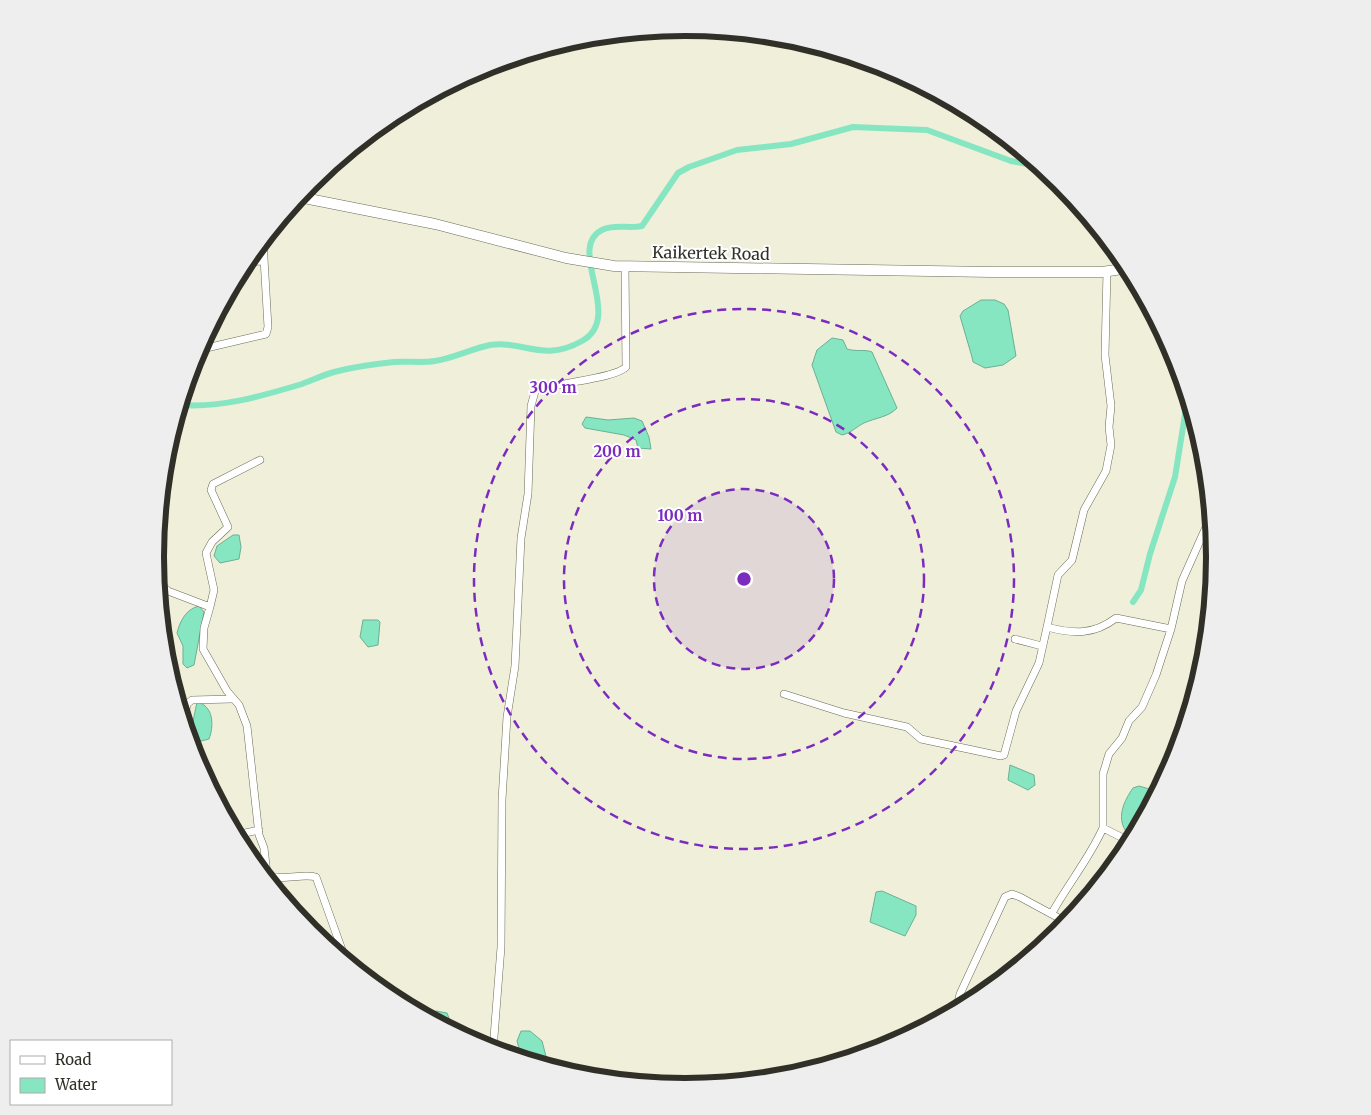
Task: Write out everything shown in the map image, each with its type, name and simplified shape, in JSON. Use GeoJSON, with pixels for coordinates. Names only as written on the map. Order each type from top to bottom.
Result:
{"type":"FeatureCollection","features":[{"type":"Feature","properties":{"kind":"main road","name":"Kaikertek Road"},"geometry":{"type":"LineString","coordinates":[[309,198],[435,224],[566,258],[625,267],[991,272],[1120,269]]}},
{"type":"Feature","properties":{"kind":"street"},"geometry":{"type":"LineString","coordinates":[[209,347],[266,334],[268,327],[262,254]]}},
{"type":"Feature","properties":{"kind":"street"},"geometry":{"type":"LineString","coordinates":[[257,261],[262,261]]}},
{"type":"Feature","properties":{"kind":"street"},"geometry":{"type":"LineString","coordinates":[[495,1042],[501,947],[502,800],[507,717],[515,666],[521,538],[528,494],[531,406],[536,388],[542,385],[557,385],[610,374],[622,371],[626,367],[625,267]]}},
{"type":"Feature","properties":{"kind":"street"},"geometry":{"type":"LineString","coordinates":[[784,694],[844,713],[907,727],[921,739],[1001,756],[1004,755],[1016,711],[1033,677],[1047,628],[1058,575],[1072,560],[1084,510],[1106,471],[1109,454],[1110,406],[1105,355],[1107,271]]}},
{"type":"Feature","properties":{"kind":"street"},"geometry":{"type":"LineString","coordinates":[[260,460],[213,484],[211,490],[228,527],[212,542],[206,553],[214,590],[204,628],[202,649],[232,699],[239,705],[247,726],[259,830],[266,867]]}},
{"type":"Feature","properties":{"kind":"street"},"geometry":{"type":"LineString","coordinates":[[1052,913],[1065,888],[1089,857],[1103,828],[1103,774],[1109,754],[1122,738],[1129,721],[1142,707],[1160,667],[1182,581],[1206,527]]}},
{"type":"Feature","properties":{"kind":"street"},"geometry":{"type":"LineString","coordinates":[[165,588],[168,591],[210,607]]}},
{"type":"Feature","properties":{"kind":"street"},"geometry":{"type":"LineString","coordinates":[[1047,628],[1079,633],[1104,627],[1116,618],[1171,630]]}},
{"type":"Feature","properties":{"kind":"street"},"geometry":{"type":"LineString","coordinates":[[1015,639],[1042,646]]}},
{"type":"Feature","properties":{"kind":"street"},"geometry":{"type":"LineString","coordinates":[[186,707],[192,700],[232,699]]}},
{"type":"Feature","properties":{"kind":"street"},"geometry":{"type":"LineString","coordinates":[[1103,828],[1124,839]]}},
{"type":"Feature","properties":{"kind":"street"},"geometry":{"type":"LineString","coordinates":[[244,833],[259,830]]}},
{"type":"Feature","properties":{"kind":"street"},"geometry":{"type":"LineString","coordinates":[[274,877],[310,875],[320,881],[342,949]]}},
{"type":"Feature","properties":{"kind":"street"},"geometry":{"type":"LineString","coordinates":[[958,1001],[1005,897],[1012,894],[1061,919]]}},
{"type":"Feature","properties":{"kind":"water"},"geometry":{"type":"Polygon","coordinates":[[[981,300],[995,300],[1004,304],[1008,310],[1016,356],[1003,365],[985,368],[973,362],[960,316],[963,311],[981,300]]]}},
{"type":"Feature","properties":{"kind":"water"},"geometry":{"type":"Polygon","coordinates":[[[832,338],[843,340],[847,349],[872,352],[897,408],[842,435],[836,432],[812,365],[817,350],[832,338]]]}},
{"type":"Feature","properties":{"kind":"water"},"geometry":{"type":"Polygon","coordinates":[[[586,417],[608,420],[634,418],[642,421],[649,437],[651,449],[638,448],[636,440],[624,435],[585,428],[582,424],[586,417]]]}},
{"type":"Feature","properties":{"kind":"water"},"geometry":{"type":"Polygon","coordinates":[[[233,535],[239,535],[241,547],[239,559],[220,563],[214,556],[217,546],[233,535]]]}},
{"type":"Feature","properties":{"kind":"water"},"geometry":{"type":"Polygon","coordinates":[[[199,606],[204,612],[194,665],[187,668],[183,664],[183,646],[177,633],[184,616],[190,610],[199,606]]]}},
{"type":"Feature","properties":{"kind":"water"},"geometry":{"type":"Polygon","coordinates":[[[363,620],[378,620],[380,622],[378,645],[368,647],[360,637],[363,620]]]}},
{"type":"Feature","properties":{"kind":"water"},"geometry":{"type":"Polygon","coordinates":[[[197,702],[203,704],[210,712],[211,717],[212,728],[209,739],[198,742],[192,725],[197,702]]]}},
{"type":"Feature","properties":{"kind":"water"},"geometry":{"type":"Polygon","coordinates":[[[1010,765],[1034,775],[1035,785],[1028,790],[1008,780],[1010,765]]]}},
{"type":"Feature","properties":{"kind":"water"},"geometry":{"type":"Polygon","coordinates":[[[1139,786],[1152,790],[1129,831],[1125,830],[1123,825],[1122,814],[1124,803],[1133,788],[1139,786]]]}},
{"type":"Feature","properties":{"kind":"water"},"geometry":{"type":"Polygon","coordinates":[[[882,891],[916,906],[916,915],[905,936],[870,922],[876,892],[882,891]]]}},
{"type":"Feature","properties":{"kind":"water"},"geometry":{"type":"Polygon","coordinates":[[[436,1011],[447,1013],[451,1023],[432,1013],[436,1011]]]}},
{"type":"Feature","properties":{"kind":"water"},"geometry":{"type":"Polygon","coordinates":[[[521,1031],[530,1031],[542,1041],[547,1060],[520,1052],[517,1041],[521,1031]]]}},
{"type":"Feature","properties":{"kind":"waterway"},"geometry":{"type":"LineString","coordinates":[[187,405],[227,403],[272,393],[341,370],[394,362],[435,361],[490,345],[513,345],[544,351],[568,347],[582,341],[594,330],[598,316],[589,250],[593,238],[604,229],[642,226],[678,173],[689,167],[737,150],[791,144],[853,127],[927,130],[1011,161],[1026,164]]}},
{"type":"Feature","properties":{"kind":"waterway"},"geometry":{"type":"LineString","coordinates":[[1133,602],[1141,590],[1150,554],[1175,477],[1186,411]]}}]}
